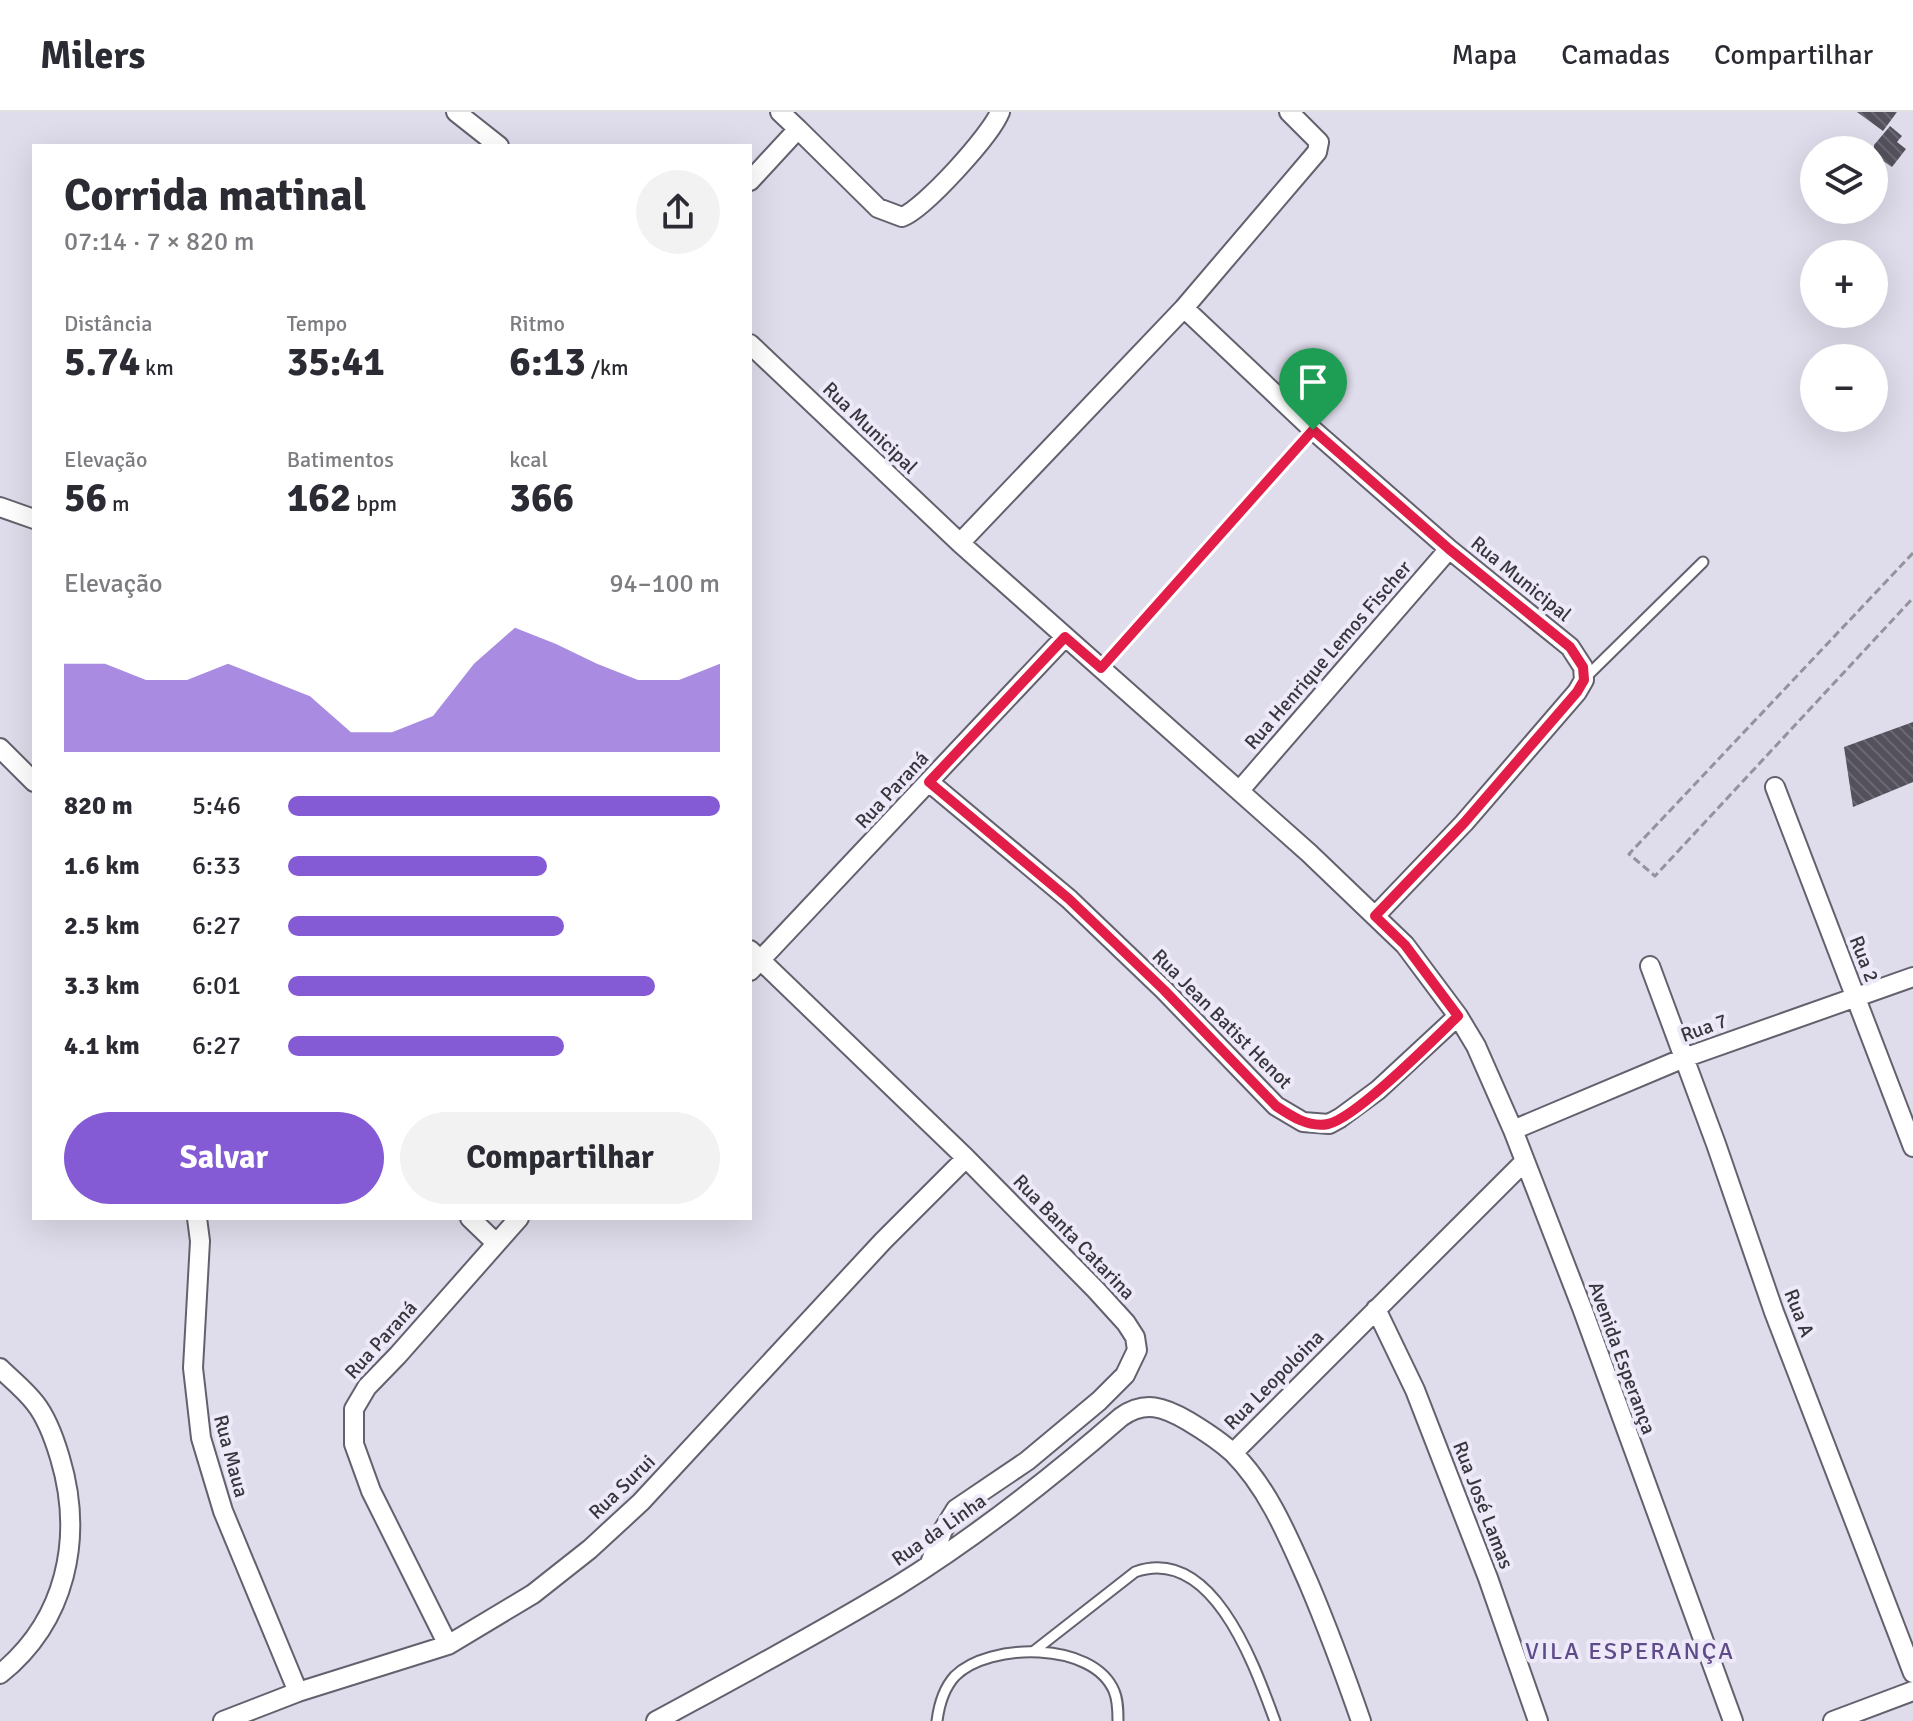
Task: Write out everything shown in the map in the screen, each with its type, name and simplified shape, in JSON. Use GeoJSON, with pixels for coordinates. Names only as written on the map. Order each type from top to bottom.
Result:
{"type":"FeatureCollection","features":[{"type":"Feature","properties":{"kind":"street"},"geometry":{"type":"LineString","coordinates":[[456,112],[496,144]]}},
{"type":"Feature","properties":{"kind":"street"},"geometry":{"type":"LineString","coordinates":[[780,112],[878,208],[902,217],[912,213],[954,172],[992,127],[1000,112]]}},
{"type":"Feature","properties":{"kind":"street"},"geometry":{"type":"LineString","coordinates":[[960,543],[1184,308],[1317,152],[1319,142],[1289,112]]}},
{"type":"Feature","properties":{"kind":"street"},"geometry":{"type":"LineString","coordinates":[[752,179],[798,129]]}},
{"type":"Feature","properties":{"kind":"street","name":"Rua Municipal"},"geometry":{"type":"LineString","coordinates":[[1184,308],[1313,430],[1449,549],[1570,647],[1583,667],[1584,680]]}},
{"type":"Feature","properties":{"kind":"street","name":"Rua Municipal"},"geometry":{"type":"LineString","coordinates":[[752,346],[960,543],[1240,790],[1375,916],[1414,955],[1458,1016]]}},
{"type":"Feature","properties":{"kind":"street"},"geometry":{"type":"LineString","coordinates":[[0,507],[32,518]]}},
{"type":"Feature","properties":{"kind":"street","name":"Rua Henrique Lemos Fischer"},"geometry":{"type":"LineString","coordinates":[[1240,790],[1449,549]]}},
{"type":"Feature","properties":{"kind":"street","name":"Rua Paraná"},"geometry":{"type":"LineString","coordinates":[[754,960],[929,782],[1065,637]]}},
{"type":"Feature","properties":{"kind":"street"},"geometry":{"type":"LineString","coordinates":[[1375,916],[1464,823],[1561,714],[1584,680]]}},
{"type":"Feature","properties":{"kind":"street"},"geometry":{"type":"LineString","coordinates":[[0,748],[32,780]]}},
{"type":"Feature","properties":{"kind":"street","name":"Rua Jean Batist Henot"},"geometry":{"type":"LineString","coordinates":[[929,782],[1069,899],[1164,990],[1276,1106],[1303,1122],[1329,1124],[1340,1118],[1378,1090],[1458,1016]]}},
{"type":"Feature","properties":{"kind":"street","name":"Rua 2"},"geometry":{"type":"LineString","coordinates":[[1775,787],[1913,1147]]}},
{"type":"Feature","properties":{"kind":"street","name":"Rua Banta Catarina"},"geometry":{"type":"LineString","coordinates":[[754,960],[966,1158],[1126,1323],[1135,1337],[1137,1350],[1125,1375],[1027,1461],[956,1509],[943,1530],[930,1563]]}},
{"type":"Feature","properties":{"kind":"street","name":"Rua A"},"geometry":{"type":"LineString","coordinates":[[1650,966],[1774,1312],[1913,1673]]}},
{"type":"Feature","properties":{"kind":"street","name":"Rua 7"},"geometry":{"type":"LineString","coordinates":[[1513,1130],[1684,1058],[1913,977]]}},
{"type":"Feature","properties":{"kind":"street","name":"Avenida Esperança"},"geometry":{"type":"LineString","coordinates":[[1458,1016],[1476,1046],[1513,1130],[1582,1308],[1733,1721]]}},
{"type":"Feature","properties":{"kind":"street","name":"Rua Surui"},"geometry":{"type":"LineString","coordinates":[[223,1721],[298,1692],[448,1645],[533,1594],[590,1549],[641,1502],[883,1241],[966,1158]]}},
{"type":"Feature","properties":{"kind":"street","name":"Rua Leopoloina"},"geometry":{"type":"LineString","coordinates":[[1361,1721],[1293,1544],[1276,1512],[1233,1453],[1524,1162]]}},
{"type":"Feature","properties":{"kind":"street","name":"Rua Maua"},"geometry":{"type":"LineString","coordinates":[[197,1220],[200,1241],[193,1368],[201,1438],[223,1511],[298,1692]]}},
{"type":"Feature","properties":{"kind":"street"},"geometry":{"type":"LineString","coordinates":[[472,1220],[496,1243]]}},
{"type":"Feature","properties":{"kind":"street","name":"Rua Paraná"},"geometry":{"type":"LineString","coordinates":[[448,1645],[371,1491],[354,1444],[353,1418],[356,1402],[367,1387],[517,1220]]}},
{"type":"Feature","properties":{"kind":"street","name":"Rua José Lamas"},"geometry":{"type":"LineString","coordinates":[[1376,1309],[1415,1390],[1506,1627],[1538,1721]]}},
{"type":"Feature","properties":{"kind":"street"},"geometry":{"type":"LineString","coordinates":[[0,1368],[36,1404],[56,1444],[71,1510],[67,1565],[53,1609],[26,1652],[0,1674]]}},
{"type":"Feature","properties":{"kind":"street","name":"Rua da Linha"},"geometry":{"type":"LineString","coordinates":[[656,1721],[794,1647],[930,1563],[1045,1481],[1131,1410],[1155,1406],[1174,1412],[1233,1453]]}},
{"type":"Feature","properties":{"kind":"street"},"geometry":{"type":"LineString","coordinates":[[1833,1721],[1913,1691]]}},
{"type":"Feature","properties":{"kind":"lane"},"geometry":{"type":"LineString","coordinates":[[1101,668],[1313,430]]}},
{"type":"Feature","properties":{"kind":"lane"},"geometry":{"type":"LineString","coordinates":[[1584,680],[1703,562]]}},
{"type":"Feature","properties":{"kind":"lane"},"geometry":{"type":"LineString","coordinates":[[1034,1651],[1135,1572],[1164,1567],[1210,1593],[1226,1615],[1251,1656],[1275,1721]]}},
{"type":"Feature","properties":{"kind":"lane"},"geometry":{"type":"LineString","coordinates":[[937,1721],[948,1685],[965,1667],[979,1660],[1017,1651],[1073,1658],[1100,1673],[1114,1689],[1118,1721]]}},
{"type":"Feature","properties":{"kind":"path"},"geometry":{"type":"LineString","coordinates":[[1913,553],[1629,854],[1655,876],[1913,598]]}},
{"type":"Feature","properties":{"kind":"building"},"geometry":{"type":"Polygon","coordinates":[[[1857,112],[1897,112],[1883,131],[1857,112]]]}},
{"type":"Feature","properties":{"kind":"building"},"geometry":{"type":"Polygon","coordinates":[[[1890,126],[1902,136],[1897,142],[1906,149],[1892,167],[1888,164],[1888,136],[1882,136],[1890,126]]]}},
{"type":"Feature","properties":{"kind":"building"},"geometry":{"type":"Polygon","coordinates":[[[1913,722],[1913,782],[1853,807],[1844,747],[1913,722]]]}},
{"type":"Feature","properties":{"kind":"district","name":"VILA ESPERANÇA"},"geometry":{"type":"Point","coordinates":[1630,1651]}},
{"type":"Feature","properties":{"kind":"route"},"geometry":{"type":"LineString","coordinates":[[1313,430],[1449,549],[1570,647],[1583,667],[1584,680],[1561,714],[1464,823],[1375,916],[1423,966],[1458,1016],[1378,1090],[1329,1124],[1303,1122],[1276,1106],[1164,990],[1069,899],[929,782],[1065,637],[1101,668],[1313,430]]}}]}
